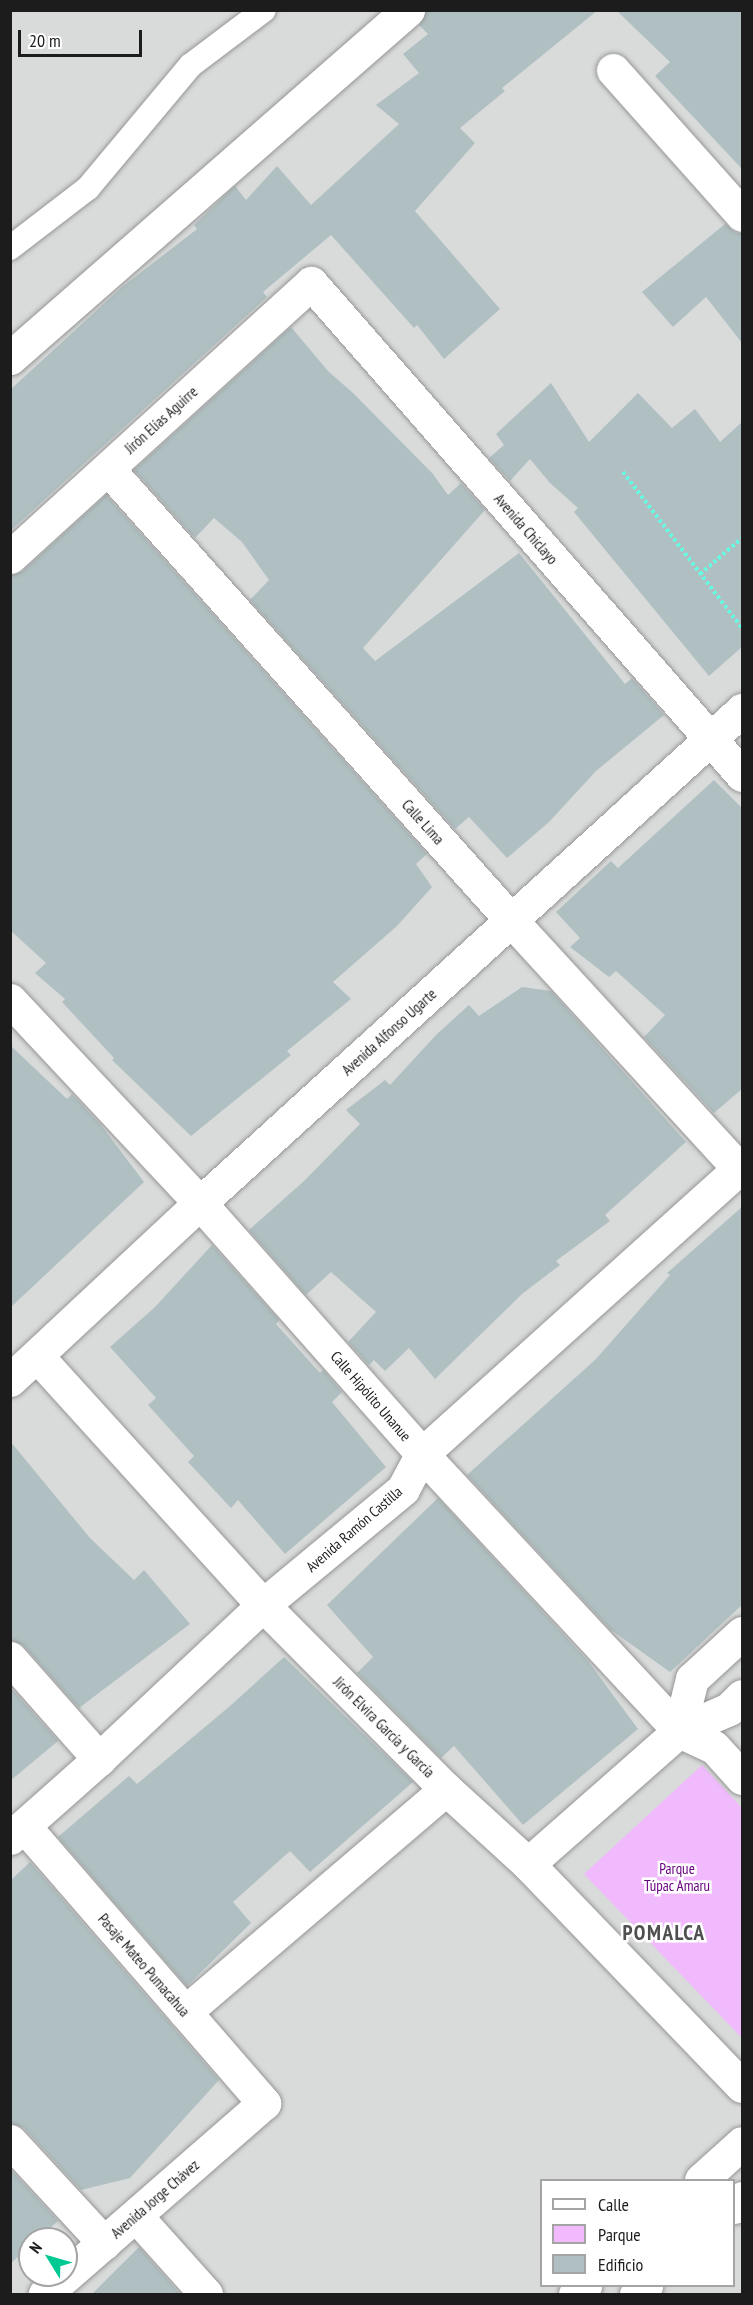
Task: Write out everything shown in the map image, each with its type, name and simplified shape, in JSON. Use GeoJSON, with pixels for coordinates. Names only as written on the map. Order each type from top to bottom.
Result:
{"type":"FeatureCollection","features":[{"type":"Feature","properties":{"kind":"street"},"geometry":{"type":"LineString","coordinates":[[10,358],[408,10]]}},
{"type":"Feature","properties":{"kind":"street"},"geometry":{"type":"LineString","coordinates":[[613,70],[742,215]]}},
{"type":"Feature","properties":{"kind":"street","name":"Jirón Elías Aguirre"},"geometry":{"type":"LineString","coordinates":[[10,557],[311,283]]}},
{"type":"Feature","properties":{"kind":"street","name":"Avenida Chiclayo"},"geometry":{"type":"LineString","coordinates":[[311,283],[742,775]]}},
{"type":"Feature","properties":{"kind":"street","name":"Calle Lima"},"geometry":{"type":"LineString","coordinates":[[108,469],[511,920],[741,1169]]}},
{"type":"Feature","properties":{"kind":"street","name":"Avenida Alfonso Ugarte"},"geometry":{"type":"LineString","coordinates":[[10,1380],[24,1364],[200,1203],[742,711]]}},
{"type":"Feature","properties":{"kind":"street","name":"Calle Hipólito Unanue"},"geometry":{"type":"LineString","coordinates":[[10,1000],[200,1203],[422,1454],[679,1731],[714,1747],[742,1778]]}},
{"type":"Feature","properties":{"kind":"street","name":"Avenida Ramón Castilla"},"geometry":{"type":"LineString","coordinates":[[17,1832],[264,1605],[403,1489],[422,1454],[741,1169]]}},
{"type":"Feature","properties":{"kind":"street","name":"Jirón Elvira García y García"},"geometry":{"type":"LineString","coordinates":[[24,1364],[446,1789],[528,1864],[742,2086]]}},
{"type":"Feature","properties":{"kind":"street"},"geometry":{"type":"LineString","coordinates":[[679,1731],[692,1679],[742,1633]]}},
{"type":"Feature","properties":{"kind":"street"},"geometry":{"type":"LineString","coordinates":[[10,1658],[99,1759]]}},
{"type":"Feature","properties":{"kind":"street"},"geometry":{"type":"LineString","coordinates":[[528,1864],[679,1731],[729,1709],[742,1696]]}},
{"type":"Feature","properties":{"kind":"street"},"geometry":{"type":"LineString","coordinates":[[185,2012],[446,1789]]}},
{"type":"Feature","properties":{"kind":"street","name":"Pasaje Mateo Pumacahua"},"geometry":{"type":"LineString","coordinates":[[17,1832],[185,2012],[264,2103]]}},
{"type":"Feature","properties":{"kind":"street","name":"Avenida Jorge Chávez"},"geometry":{"type":"LineString","coordinates":[[45,2295],[264,2103]]}},
{"type":"Feature","properties":{"kind":"street"},"geometry":{"type":"LineString","coordinates":[[10,2141],[104,2243]]}},
{"type":"Feature","properties":{"kind":"street"},"geometry":{"type":"LineString","coordinates":[[703,2179],[742,2143]]}},
{"type":"Feature","properties":{"kind":"street"},"geometry":{"type":"LineString","coordinates":[[136,2216],[206,2295]]}},
{"type":"Feature","properties":{"kind":"lane"},"geometry":{"type":"LineString","coordinates":[[10,248],[88,188],[191,65],[264,10]]}},
{"type":"Feature","properties":{"kind":"path"},"geometry":{"type":"LineString","coordinates":[[623,472],[742,628]]}},
{"type":"Feature","properties":{"kind":"path"},"geometry":{"type":"LineString","coordinates":[[700,574],[742,538]]}},
{"type":"Feature","properties":{"kind":"shaded area"},"geometry":{"type":"Polygon","coordinates":[[[11,11],[742,11],[742,2294],[11,2294],[11,11]]]}},
{"type":"Feature","properties":{"kind":"green space","name":"Parque Túpac Amaru"},"geometry":{"type":"Polygon","coordinates":[[[702,1765],[742,1808],[742,2038],[584,1874],[702,1765]]]}},
{"type":"Feature","properties":{"kind":"building"},"geometry":{"type":"Polygon","coordinates":[[[426,10],[598,10],[502,88],[505,91],[460,128],[475,143],[415,211],[500,309],[444,359],[417,325],[414,328],[331,235],[263,292],[267,297],[10,531],[10,390],[122,287],[197,229],[194,225],[235,186],[246,200],[277,166],[311,205],[399,124],[376,105],[419,73],[403,54],[428,34],[419,25],[426,10]]]}},
{"type":"Feature","properties":{"kind":"building"},"geometry":{"type":"Polygon","coordinates":[[[616,10],[742,10],[742,169],[655,76],[670,62],[616,10]]]}},
{"type":"Feature","properties":{"kind":"building"},"geometry":{"type":"Polygon","coordinates":[[[725,224],[736,233],[742,233],[742,343],[706,297],[673,327],[642,292],[725,224]]]}},
{"type":"Feature","properties":{"kind":"building"},"geometry":{"type":"Polygon","coordinates":[[[291,327],[328,371],[353,393],[433,474],[448,495],[461,483],[485,510],[363,648],[375,661],[519,553],[625,684],[632,678],[664,715],[596,771],[549,822],[507,858],[469,817],[455,829],[250,600],[269,580],[242,542],[214,518],[195,538],[134,470],[291,327]]]}},
{"type":"Feature","properties":{"kind":"building"},"geometry":{"type":"Polygon","coordinates":[[[551,383],[589,442],[638,393],[672,428],[695,409],[720,442],[742,422],[742,647],[709,676],[574,512],[578,508],[550,483],[530,459],[510,481],[489,458],[504,445],[496,434],[551,383]]]}},
{"type":"Feature","properties":{"kind":"building"},"geometry":{"type":"Polygon","coordinates":[[[106,495],[427,854],[416,864],[432,887],[397,926],[333,982],[351,999],[287,1051],[291,1055],[191,1136],[112,1060],[114,1058],[62,1002],[65,999],[35,973],[46,963],[10,930],[10,575],[23,571],[106,495]]]}},
{"type":"Feature","properties":{"kind":"building"},"geometry":{"type":"Polygon","coordinates":[[[714,780],[742,808],[742,1089],[714,1113],[644,1037],[665,1015],[616,971],[609,977],[570,947],[580,938],[556,912],[611,861],[618,868],[714,780]]]}},
{"type":"Feature","properties":{"kind":"building"},"geometry":{"type":"Polygon","coordinates":[[[522,987],[551,991],[686,1142],[605,1215],[610,1221],[556,1261],[560,1265],[522,1294],[435,1379],[409,1348],[385,1371],[374,1360],[369,1365],[348,1342],[376,1312],[331,1272],[306,1295],[249,1230],[304,1181],[360,1124],[346,1110],[385,1080],[390,1085],[436,1035],[469,1005],[479,1016],[522,987]]]}},
{"type":"Feature","properties":{"kind":"building"},"geometry":{"type":"Polygon","coordinates":[[[10,1045],[67,1099],[72,1094],[101,1125],[144,1182],[10,1308],[10,1045]]]}},
{"type":"Feature","properties":{"kind":"building"},"geometry":{"type":"Polygon","coordinates":[[[742,1207],[742,1605],[670,1672],[611,1630],[467,1475],[596,1359],[670,1275],[667,1273],[742,1207]]]}},
{"type":"Feature","properties":{"kind":"building"},"geometry":{"type":"Polygon","coordinates":[[[212,1245],[279,1320],[276,1324],[320,1373],[323,1370],[342,1392],[332,1402],[386,1467],[285,1554],[238,1500],[231,1508],[188,1462],[194,1456],[148,1405],[156,1398],[110,1347],[155,1307],[212,1245]]]}},
{"type":"Feature","properties":{"kind":"building"},"geometry":{"type":"Polygon","coordinates":[[[10,1441],[90,1538],[134,1580],[144,1570],[190,1624],[79,1708],[24,1646],[10,1640],[10,1441]]]}},
{"type":"Feature","properties":{"kind":"building"},"geometry":{"type":"Polygon","coordinates":[[[438,1498],[588,1661],[638,1729],[523,1825],[454,1746],[441,1758],[357,1673],[373,1657],[327,1605],[438,1498]]]}},
{"type":"Feature","properties":{"kind":"building"},"geometry":{"type":"Polygon","coordinates":[[[284,1657],[413,1782],[310,1872],[290,1851],[233,1902],[251,1923],[187,1986],[58,1837],[129,1776],[137,1784],[284,1657]]]}},
{"type":"Feature","properties":{"kind":"building"},"geometry":{"type":"Polygon","coordinates":[[[10,1687],[58,1741],[10,1781],[10,1687]]]}},
{"type":"Feature","properties":{"kind":"building"},"geometry":{"type":"Polygon","coordinates":[[[30,1862],[219,2080],[130,2178],[81,2190],[24,2128],[10,2123],[10,1881],[30,1862]]]}},
{"type":"Feature","properties":{"kind":"building"},"geometry":{"type":"Polygon","coordinates":[[[10,2169],[58,2221],[51,2227],[18,2227],[18,2257],[10,2264],[10,2169]]]}},
{"type":"Feature","properties":{"kind":"building"},"geometry":{"type":"Polygon","coordinates":[[[139,2247],[181,2295],[91,2295],[139,2247]]]}},
{"type":"Feature","properties":{"kind":"district","name":"POMALCA"},"geometry":{"type":"Point","coordinates":[664,1933]}}]}
